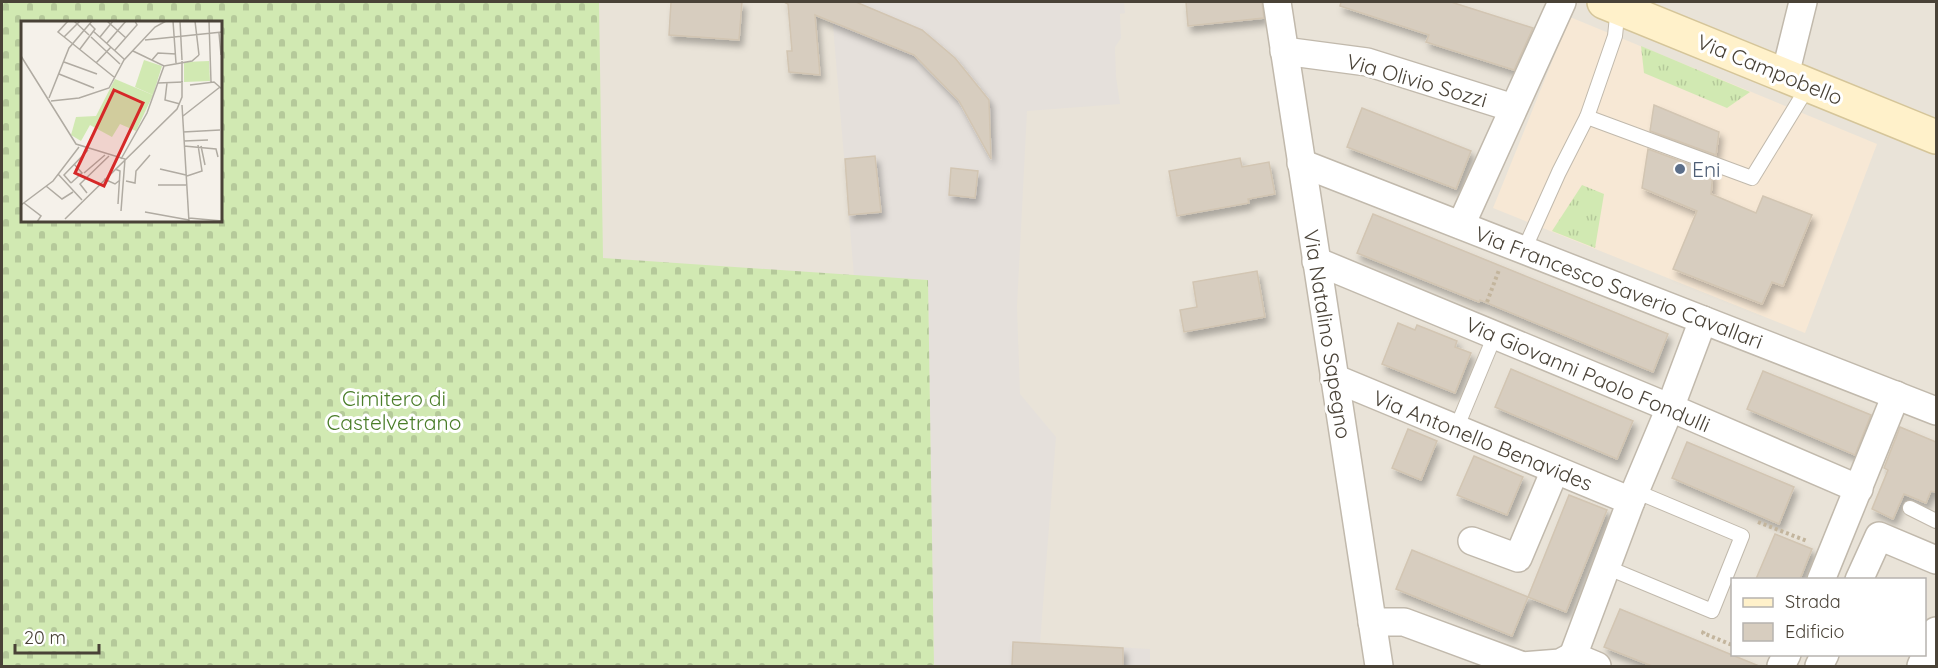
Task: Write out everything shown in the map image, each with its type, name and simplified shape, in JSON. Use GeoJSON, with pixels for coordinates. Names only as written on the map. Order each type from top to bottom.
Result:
{"type":"FeatureCollection","features":[{"type":"Feature","properties":{"kind":"main road","name":"Via Campobello"},"geometry":{"type":"LineString","coordinates":[[1611,4],[1936,137]]}},
{"type":"Feature","properties":{"kind":"street","name":"Via Natalino Sapegno"},"geometry":{"type":"LineString","coordinates":[[1277,2],[1379,666]]}},
{"type":"Feature","properties":{"kind":"street","name":"Via Olivio Sozzi"},"geometry":{"type":"LineString","coordinates":[[1461,225],[1562,2]]}},
{"type":"Feature","properties":{"kind":"street"},"geometry":{"type":"LineString","coordinates":[[1797,80],[1803,2]]}},
{"type":"Feature","properties":{"kind":"street","name":"Via Olivio Sozzi"},"geometry":{"type":"LineString","coordinates":[[1284,51],[1367,62],[1514,108]]}},
{"type":"Feature","properties":{"kind":"street","name":"Via Francesco Saverio Cavallari"},"geometry":{"type":"LineString","coordinates":[[1301,163],[1936,411]]}},
{"type":"Feature","properties":{"kind":"street","name":"Via Giovanni Paolo Fondulli"},"geometry":{"type":"LineString","coordinates":[[1317,261],[1859,489]]}},
{"type":"Feature","properties":{"kind":"street"},"geometry":{"type":"LineString","coordinates":[[1372,622],[1404,622],[1523,666],[1585,661],[1606,567],[1703,320]]}},
{"type":"Feature","properties":{"kind":"street","name":"Via Antonello Benavides"},"geometry":{"type":"LineString","coordinates":[[1334,378],[1555,470],[1633,496]]}},
{"type":"Feature","properties":{"kind":"street"},"geometry":{"type":"LineString","coordinates":[[1821,578],[1896,395]]}},
{"type":"Feature","properties":{"kind":"street"},"geometry":{"type":"LineString","coordinates":[[1472,541],[1518,558],[1555,470]]}},
{"type":"Feature","properties":{"kind":"street"},"geometry":{"type":"LineString","coordinates":[[1859,578],[1878,537],[1936,560]]}},
{"type":"Feature","properties":{"kind":"street"},"geometry":{"type":"LineString","coordinates":[[1922,666],[1936,631]]}},
{"type":"Feature","properties":{"kind":"lane"},"geometry":{"type":"LineString","coordinates":[[1516,247],[1554,182],[1587,117],[1615,36],[1611,4]]}},
{"type":"Feature","properties":{"kind":"lane"},"geometry":{"type":"LineString","coordinates":[[1587,117],[1752,178],[1797,80]]}},
{"type":"Feature","properties":{"kind":"lane"},"geometry":{"type":"LineString","coordinates":[[1456,429],[1486,332]]}},
{"type":"Feature","properties":{"kind":"lane"},"geometry":{"type":"LineString","coordinates":[[1606,567],[1712,611],[1742,536],[1633,496]]}},
{"type":"Feature","properties":{"kind":"lane"},"geometry":{"type":"LineString","coordinates":[[1911,508],[1936,521]]}},
{"type":"Feature","properties":{"kind":"path"},"geometry":{"type":"LineString","coordinates":[[1486,332],[1516,247]]}},
{"type":"Feature","properties":{"kind":"path"},"geometry":{"type":"LineString","coordinates":[[1742,536],[1749,519],[1834,551]]}},
{"type":"Feature","properties":{"kind":"path"},"geometry":{"type":"LineString","coordinates":[[1703,633],[1731,645]]}},
{"type":"Feature","properties":{"kind":"shaded area"},"geometry":{"type":"Polygon","coordinates":[[[2,2],[1936,2],[1936,666],[2,666],[2,2]]]}},
{"type":"Feature","properties":{"kind":"shaded area"},"geometry":{"type":"Polygon","coordinates":[[[831,2],[1124,2],[1125,13],[1120,14],[1121,38],[1115,47],[1120,104],[1027,111],[1017,306],[1020,394],[1056,437],[1040,643],[1150,649],[1150,666],[934,666],[928,280],[854,276],[831,2]]]}},
{"type":"Feature","properties":{"kind":"shaded area"},"geometry":{"type":"Polygon","coordinates":[[[1570,17],[1877,144],[1805,333],[1493,208],[1570,17]]]}},
{"type":"Feature","properties":{"kind":"green space","name":"Cimitero di Castelvetrano"},"geometry":{"type":"Polygon","coordinates":[[[2,2],[599,2],[603,258],[928,280],[934,666],[2,666],[2,2]]]}},
{"type":"Feature","properties":{"kind":"green space"},"geometry":{"type":"Polygon","coordinates":[[[1641,46],[1750,92],[1727,108],[1644,73],[1641,46]]]}},
{"type":"Feature","properties":{"kind":"green space"},"geometry":{"type":"Polygon","coordinates":[[[1582,185],[1604,194],[1595,248],[1552,231],[1582,185]]]}},
{"type":"Feature","properties":{"kind":"building"},"geometry":{"type":"Polygon","coordinates":[[[671,2],[742,2],[739,40],[669,35],[671,2]]]}},
{"type":"Feature","properties":{"kind":"building"},"geometry":{"type":"Polygon","coordinates":[[[784,2],[856,2],[922,30],[955,58],[989,100],[991,159],[959,101],[914,55],[815,15],[820,75],[789,72],[787,51],[792,51],[788,4],[784,2]]]}},
{"type":"Feature","properties":{"kind":"building"},"geometry":{"type":"Polygon","coordinates":[[[1186,2],[1262,2],[1264,18],[1188,26],[1186,2]]]}},
{"type":"Feature","properties":{"kind":"building"},"geometry":{"type":"Polygon","coordinates":[[[1341,2],[1451,2],[1533,28],[1514,70],[1426,42],[1429,35],[1340,6],[1341,2]]]}},
{"type":"Feature","properties":{"kind":"building"},"geometry":{"type":"Polygon","coordinates":[[[1654,105],[1719,132],[1716,155],[1650,131],[1654,105]]]}},
{"type":"Feature","properties":{"kind":"building"},"geometry":{"type":"Polygon","coordinates":[[[1362,108],[1471,151],[1456,189],[1347,147],[1362,108]]]}},
{"type":"Feature","properties":{"kind":"building"},"geometry":{"type":"Polygon","coordinates":[[[1648,149],[1713,173],[1711,194],[1756,213],[1763,196],[1812,215],[1783,286],[1772,282],[1762,304],[1673,269],[1697,211],[1642,188],[1648,149]]]}},
{"type":"Feature","properties":{"kind":"building"},"geometry":{"type":"Polygon","coordinates":[[[875,156],[881,212],[849,215],[845,159],[875,156]]]}},
{"type":"Feature","properties":{"kind":"building"},"geometry":{"type":"Polygon","coordinates":[[[1240,158],[1242,167],[1269,162],[1275,194],[1248,199],[1249,203],[1177,216],[1169,171],[1240,158]]]}},
{"type":"Feature","properties":{"kind":"building"},"geometry":{"type":"Polygon","coordinates":[[[951,168],[978,171],[975,198],[949,195],[951,168]]]}},
{"type":"Feature","properties":{"kind":"building"},"geometry":{"type":"Polygon","coordinates":[[[1373,214],[1668,334],[1653,372],[1480,300],[1479,302],[1357,253],[1373,214]]]}},
{"type":"Feature","properties":{"kind":"building"},"geometry":{"type":"Polygon","coordinates":[[[1257,271],[1265,317],[1184,332],[1180,310],[1197,307],[1193,282],[1257,271]]]}},
{"type":"Feature","properties":{"kind":"building"},"geometry":{"type":"Polygon","coordinates":[[[1398,323],[1415,330],[1417,325],[1457,341],[1455,347],[1471,353],[1455,393],[1382,364],[1398,323]]]}},
{"type":"Feature","properties":{"kind":"building"},"geometry":{"type":"Polygon","coordinates":[[[1511,369],[1633,421],[1617,459],[1495,407],[1511,369]]]}},
{"type":"Feature","properties":{"kind":"building"},"geometry":{"type":"Polygon","coordinates":[[[1763,371],[1871,415],[1855,455],[1747,409],[1763,371]]]}},
{"type":"Feature","properties":{"kind":"building"},"geometry":{"type":"Polygon","coordinates":[[[1900,427],[1936,442],[1936,492],[1931,491],[1926,503],[1904,494],[1893,519],[1872,509],[1888,470],[1884,468],[1900,427]]]}},
{"type":"Feature","properties":{"kind":"building"},"geometry":{"type":"Polygon","coordinates":[[[1408,429],[1437,441],[1421,480],[1392,468],[1408,429]]]}},
{"type":"Feature","properties":{"kind":"building"},"geometry":{"type":"Polygon","coordinates":[[[1687,442],[1794,487],[1779,524],[1672,478],[1687,442]]]}},
{"type":"Feature","properties":{"kind":"building"},"geometry":{"type":"Polygon","coordinates":[[[1474,456],[1523,477],[1507,515],[1457,495],[1474,456]]]}},
{"type":"Feature","properties":{"kind":"building"},"geometry":{"type":"Polygon","coordinates":[[[1569,495],[1607,510],[1566,612],[1528,597],[1569,495]]]}},
{"type":"Feature","properties":{"kind":"building"},"geometry":{"type":"Polygon","coordinates":[[[1775,534],[1812,549],[1800,578],[1756,578],[1775,534]]]}},
{"type":"Feature","properties":{"kind":"building"},"geometry":{"type":"Polygon","coordinates":[[[1412,550],[1528,597],[1512,636],[1396,589],[1412,550]]]}},
{"type":"Feature","properties":{"kind":"building"},"geometry":{"type":"Polygon","coordinates":[[[1620,609],[1759,666],[1652,666],[1604,647],[1620,609]]]}},
{"type":"Feature","properties":{"kind":"building"},"geometry":{"type":"Polygon","coordinates":[[[1013,642],[1123,648],[1123,666],[1012,666],[1013,642]]]}},
{"type":"Feature","properties":{"kind":"place","name":"Eni"},"geometry":{"type":"Point","coordinates":[1680,169]}}]}
